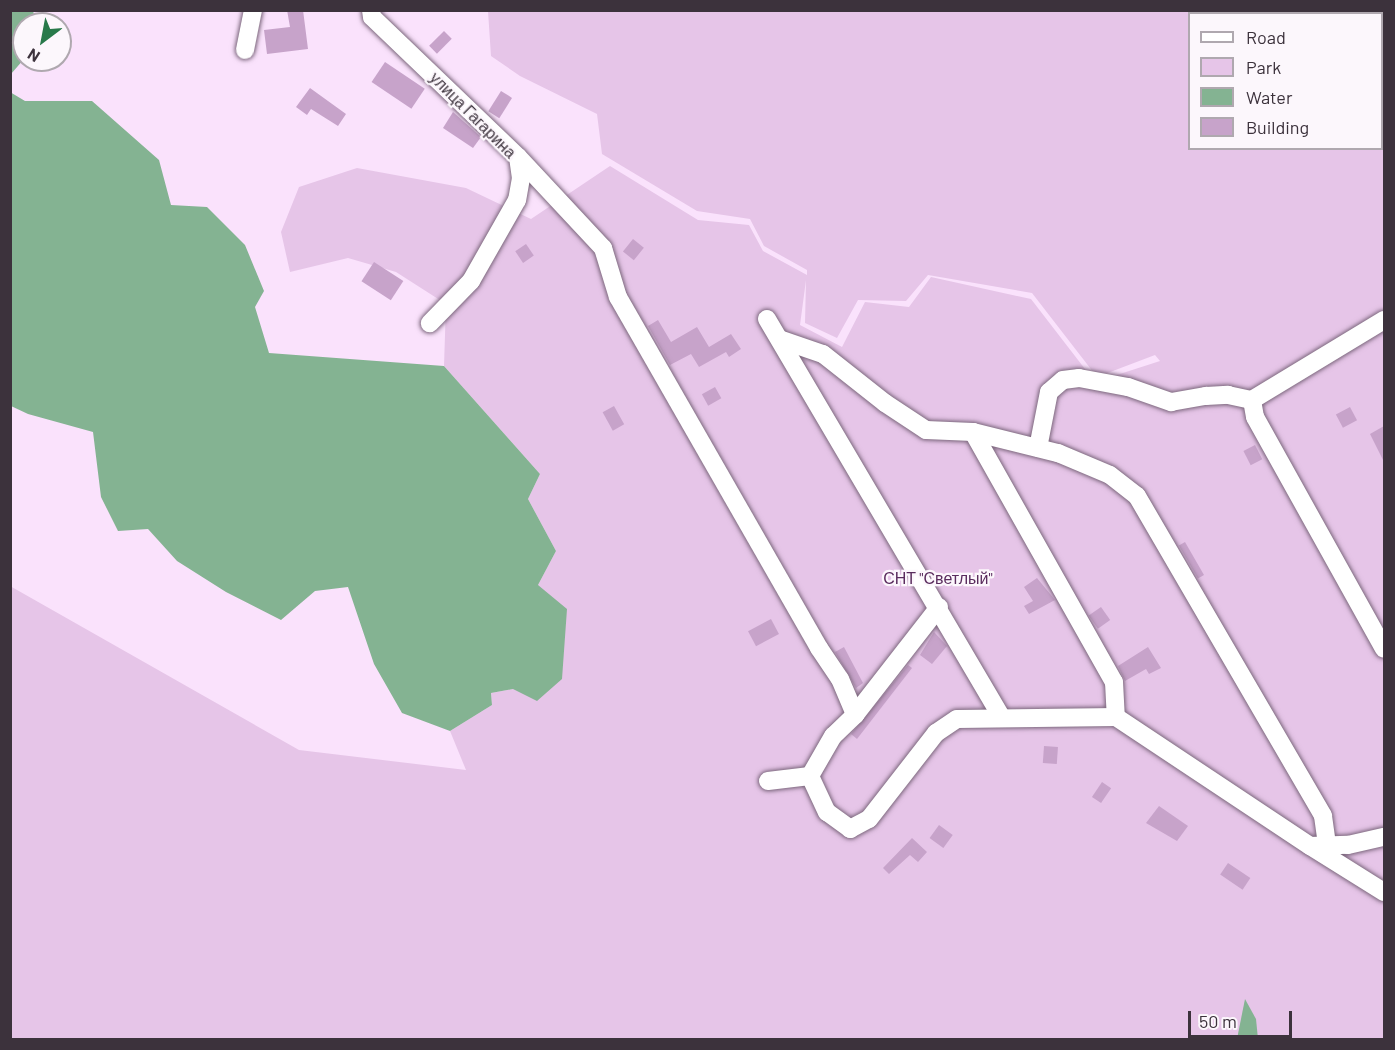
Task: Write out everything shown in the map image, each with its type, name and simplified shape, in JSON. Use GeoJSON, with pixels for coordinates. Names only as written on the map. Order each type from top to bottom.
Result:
{"type":"FeatureCollection","features":[{"type":"Feature","properties":{"kind":"street"},"geometry":{"type":"LineString","coordinates":[[245,50],[253,10]]}},
{"type":"Feature","properties":{"kind":"street","name":"улица Гагарина"},"geometry":{"type":"LineString","coordinates":[[371,10],[372,17],[518,157],[521,178],[518,200],[471,281],[430,323]]}},
{"type":"Feature","properties":{"kind":"street"},"geometry":{"type":"LineString","coordinates":[[518,157],[603,248],[618,297],[819,648],[840,679],[855,715]]}},
{"type":"Feature","properties":{"kind":"street"},"geometry":{"type":"LineString","coordinates":[[767,319],[782,340],[1001,716]]}},
{"type":"Feature","properties":{"kind":"street"},"geometry":{"type":"LineString","coordinates":[[1038,448],[1049,392],[1063,380],[1078,378],[1128,387],[1171,402],[1228,395],[1252,400],[1384,320]]}},
{"type":"Feature","properties":{"kind":"street"},"geometry":{"type":"LineString","coordinates":[[782,340],[823,354],[885,403],[926,430],[973,432],[1058,453],[1110,475],[1137,496],[1323,816],[1318,846]]}},
{"type":"Feature","properties":{"kind":"street"},"geometry":{"type":"LineString","coordinates":[[1252,400],[1255,417],[1384,649]]}},
{"type":"Feature","properties":{"kind":"street"},"geometry":{"type":"LineString","coordinates":[[973,432],[1114,682],[1116,717]]}},
{"type":"Feature","properties":{"kind":"street"},"geometry":{"type":"LineString","coordinates":[[810,776],[833,736],[855,715],[939,607]]}},
{"type":"Feature","properties":{"kind":"street"},"geometry":{"type":"LineString","coordinates":[[810,776],[827,812],[850,829],[869,819],[936,734],[957,719],[1001,716],[1116,717],[1318,846],[1384,892]]}},
{"type":"Feature","properties":{"kind":"street"},"geometry":{"type":"LineString","coordinates":[[768,781],[810,776]]}},
{"type":"Feature","properties":{"kind":"street"},"geometry":{"type":"LineString","coordinates":[[1318,846],[1348,845],[1384,837]]}},
{"type":"Feature","properties":{"kind":"green space","name":"СНТ \"Светлый\""},"geometry":{"type":"Polygon","coordinates":[[[488,11],[1384,11],[1384,1039],[11,1039],[10,586],[299,750],[466,770],[450,731],[492,705],[491,693],[513,689],[538,585],[556,551],[528,499],[540,474],[444,366],[446,304],[396,272],[348,258],[290,272],[281,232],[299,187],[357,168],[466,188],[531,219],[610,166],[698,220],[749,225],[763,251],[807,275],[807,270],[764,246],[750,219],[697,211],[602,154],[597,114],[520,76],[491,56],[488,11]],[[928,275],[906,301],[858,300],[837,338],[805,323],[806,280],[800,325],[842,347],[865,302],[909,307],[931,277],[1031,299],[1095,382],[1160,361],[1155,355],[1097,377],[1032,293],[928,275]]]}},
{"type":"Feature","properties":{"kind":"water"},"geometry":{"type":"Polygon","coordinates":[[[11,10],[33,11],[12,12],[11,74],[11,10]]]}},
{"type":"Feature","properties":{"kind":"water"},"geometry":{"type":"Polygon","coordinates":[[[10,92],[25,101],[92,101],[159,160],[171,205],[207,207],[245,245],[264,291],[255,307],[269,353],[444,366],[540,474],[528,499],[556,551],[538,585],[567,609],[562,679],[537,701],[513,689],[491,693],[492,705],[450,731],[402,713],[374,664],[348,587],[315,591],[281,620],[226,592],[177,561],[148,529],[118,531],[101,497],[93,432],[28,414],[11,406],[10,92]]]}},
{"type":"Feature","properties":{"kind":"water"},"geometry":{"type":"Polygon","coordinates":[[[1245,999],[1256,1019],[1258,1039],[1237,1039],[1245,999]]]}},
{"type":"Feature","properties":{"kind":"building"},"geometry":{"type":"Polygon","coordinates":[[[287,10],[303,10],[308,49],[267,54],[264,30],[290,27],[287,10]]]}},
{"type":"Feature","properties":{"kind":"building"},"geometry":{"type":"Polygon","coordinates":[[[444,31],[452,39],[437,54],[429,46],[444,31]]]}},
{"type":"Feature","properties":{"kind":"building"},"geometry":{"type":"Polygon","coordinates":[[[385,62],[425,89],[411,109],[372,82],[385,62]]]}},
{"type":"Feature","properties":{"kind":"building"},"geometry":{"type":"Polygon","coordinates":[[[310,88],[346,114],[338,126],[311,109],[307,115],[296,107],[310,88]]]}},
{"type":"Feature","properties":{"kind":"building"},"geometry":{"type":"Polygon","coordinates":[[[501,91],[512,98],[499,118],[488,111],[501,91]]]}},
{"type":"Feature","properties":{"kind":"building"},"geometry":{"type":"Polygon","coordinates":[[[453,112],[481,137],[473,148],[443,128],[453,112]]]}},
{"type":"Feature","properties":{"kind":"building"},"geometry":{"type":"Polygon","coordinates":[[[633,239],[644,248],[634,260],[623,251],[633,239]]]}},
{"type":"Feature","properties":{"kind":"building"},"geometry":{"type":"Polygon","coordinates":[[[526,244],[534,256],[523,263],[515,251],[526,244]]]}},
{"type":"Feature","properties":{"kind":"building"},"geometry":{"type":"Polygon","coordinates":[[[374,262],[403,281],[391,300],[361,281],[374,262]]]}},
{"type":"Feature","properties":{"kind":"building"},"geometry":{"type":"Polygon","coordinates":[[[658,320],[671,342],[697,327],[709,347],[731,334],[741,349],[729,357],[726,352],[699,367],[691,354],[670,365],[648,326],[658,320]]]}},
{"type":"Feature","properties":{"kind":"building"},"geometry":{"type":"Polygon","coordinates":[[[715,387],[721,398],[708,406],[702,394],[715,387]]]}},
{"type":"Feature","properties":{"kind":"building"},"geometry":{"type":"Polygon","coordinates":[[[614,406],[624,424],[613,431],[603,412],[614,406]]]}},
{"type":"Feature","properties":{"kind":"building"},"geometry":{"type":"Polygon","coordinates":[[[1350,407],[1357,420],[1343,428],[1336,415],[1350,407]]]}},
{"type":"Feature","properties":{"kind":"building"},"geometry":{"type":"Polygon","coordinates":[[[1384,426],[1384,462],[1370,434],[1384,426]]]}},
{"type":"Feature","properties":{"kind":"building"},"geometry":{"type":"Polygon","coordinates":[[[1255,445],[1262,459],[1251,465],[1243,451],[1255,445]]]}},
{"type":"Feature","properties":{"kind":"building"},"geometry":{"type":"Polygon","coordinates":[[[1185,542],[1204,575],[1198,578],[1179,546],[1185,542]]]}},
{"type":"Feature","properties":{"kind":"building"},"geometry":{"type":"Polygon","coordinates":[[[1037,578],[1055,600],[1029,614],[1024,606],[1033,601],[1024,587],[1037,578]]]}},
{"type":"Feature","properties":{"kind":"building"},"geometry":{"type":"Polygon","coordinates":[[[1101,607],[1110,620],[1098,629],[1089,616],[1101,607]]]}},
{"type":"Feature","properties":{"kind":"building"},"geometry":{"type":"Polygon","coordinates":[[[771,619],[779,634],[756,646],[748,631],[771,619]]]}},
{"type":"Feature","properties":{"kind":"building"},"geometry":{"type":"Polygon","coordinates":[[[934,632],[947,646],[932,664],[920,655],[934,632]]]}},
{"type":"Feature","properties":{"kind":"building"},"geometry":{"type":"Polygon","coordinates":[[[844,647],[863,683],[856,688],[835,652],[844,647]]]}},
{"type":"Feature","properties":{"kind":"building"},"geometry":{"type":"Polygon","coordinates":[[[1148,647],[1161,668],[1149,674],[1146,669],[1125,681],[1118,666],[1148,647]]]}},
{"type":"Feature","properties":{"kind":"building"},"geometry":{"type":"Polygon","coordinates":[[[908,665],[912,668],[857,739],[851,734],[908,665]]]}},
{"type":"Feature","properties":{"kind":"building"},"geometry":{"type":"Polygon","coordinates":[[[1044,746],[1058,747],[1057,764],[1043,763],[1044,746]]]}},
{"type":"Feature","properties":{"kind":"building"},"geometry":{"type":"Polygon","coordinates":[[[1102,782],[1111,788],[1101,803],[1092,797],[1102,782]]]}},
{"type":"Feature","properties":{"kind":"building"},"geometry":{"type":"Polygon","coordinates":[[[1159,806],[1188,826],[1177,841],[1146,823],[1159,806]]]}},
{"type":"Feature","properties":{"kind":"building"},"geometry":{"type":"Polygon","coordinates":[[[939,825],[953,835],[943,848],[930,838],[939,825]]]}},
{"type":"Feature","properties":{"kind":"building"},"geometry":{"type":"Polygon","coordinates":[[[912,838],[927,852],[918,862],[910,855],[889,874],[883,868],[912,838]]]}},
{"type":"Feature","properties":{"kind":"building"},"geometry":{"type":"Polygon","coordinates":[[[1228,863],[1250,878],[1243,890],[1220,875],[1228,863]]]}}]}
